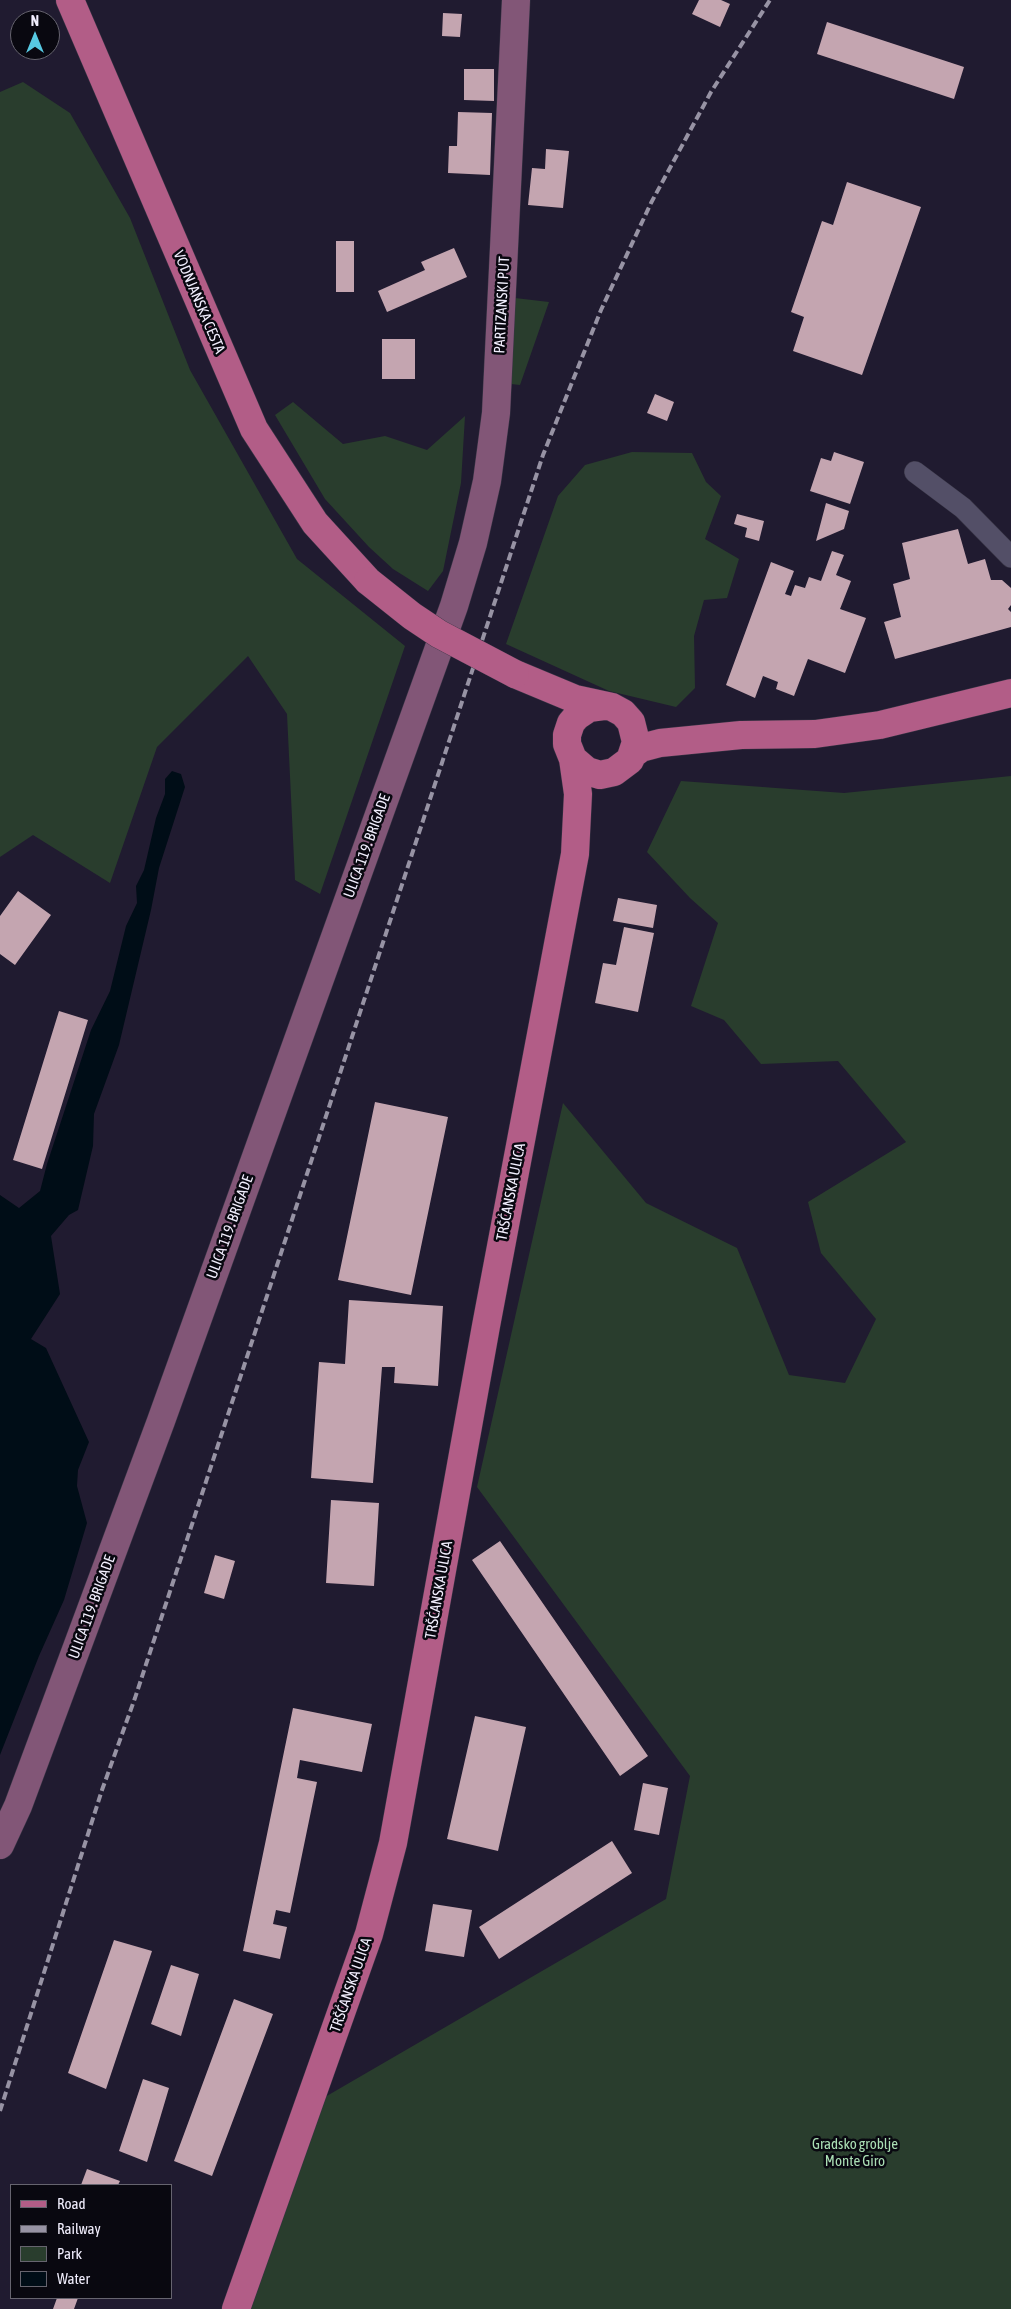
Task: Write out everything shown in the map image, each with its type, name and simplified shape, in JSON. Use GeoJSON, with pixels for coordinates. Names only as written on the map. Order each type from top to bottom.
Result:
{"type":"FeatureCollection","features":[{"type":"Feature","properties":{"kind":"main road","name":"VODNJANSKA CESTA"},"geometry":{"type":"LineString","coordinates":[[70,0],[254,429],[315,523],[368,581],[412,616],[440,634],[518,676]]}},
{"type":"Feature","properties":{"kind":"main road","name":"PARTIZANSKI PUT"},"geometry":{"type":"LineString","coordinates":[[454,606],[481,513],[496,413],[516,0]]}},
{"type":"Feature","properties":{"kind":"main road","name":"ULICA 119. BRIGADE"},"geometry":{"type":"LineString","coordinates":[[0,1845],[21,1797],[161,1421],[454,606]]}},
{"type":"Feature","properties":{"kind":"main road"},"geometry":{"type":"LineString","coordinates":[[518,676],[575,698],[659,724],[741,735]]}},
{"type":"Feature","properties":{"kind":"main road"},"geometry":{"type":"LineString","coordinates":[[518,676],[553,712],[570,747],[578,766],[594,774],[623,763],[636,735],[631,722],[613,710],[583,711],[571,723],[570,747],[578,794],[575,854]]}},
{"type":"Feature","properties":{"kind":"main road"},"geometry":{"type":"LineString","coordinates":[[575,854],[601,790],[623,763],[641,748],[660,743],[741,735],[815,734],[880,725],[1011,693]]}},
{"type":"Feature","properties":{"kind":"main road","name":"TRŠĆANSKA ULICA"},"geometry":{"type":"LineString","coordinates":[[236,2309],[369,1934],[393,1843],[486,1326],[575,854]]}},
{"type":"Feature","properties":{"kind":"street"},"geometry":{"type":"LineString","coordinates":[[915,472],[963,508],[1011,557]]}},
{"type":"Feature","properties":{"kind":"green space"},"geometry":{"type":"Polygon","coordinates":[[[23,82],[70,113],[130,218],[190,370],[297,559],[405,646],[320,894],[295,880],[287,714],[248,656],[157,747],[110,883],[33,835],[0,857],[0,92],[23,82]]]}},
{"type":"Feature","properties":{"kind":"green space"},"geometry":{"type":"Polygon","coordinates":[[[515,298],[549,302],[520,385],[511,384],[515,298]]]}},
{"type":"Feature","properties":{"kind":"green space"},"geometry":{"type":"Polygon","coordinates":[[[293,402],[343,444],[385,436],[427,450],[465,416],[461,483],[443,571],[428,591],[393,569],[369,547],[325,499],[275,415],[293,402]]]}},
{"type":"Feature","properties":{"kind":"green space"},"geometry":{"type":"Polygon","coordinates":[[[632,452],[692,453],[706,482],[721,496],[705,539],[739,559],[727,598],[704,600],[694,636],[695,688],[676,707],[609,691],[506,644],[558,496],[585,465],[632,452]]]}},
{"type":"Feature","properties":{"kind":"green space","name":"Gradsko groblje Monte Giro"},"geometry":{"type":"Polygon","coordinates":[[[1011,776],[1011,2309],[251,2309],[325,2097],[666,1899],[690,1776],[477,1487],[563,1103],[646,1203],[737,1248],[789,1375],[845,1383],[876,1319],[821,1253],[808,1202],[906,1142],[838,1061],[761,1064],[724,1020],[691,1006],[718,923],[690,898],[647,852],[681,781],[844,793],[1011,776]]]}},
{"type":"Feature","properties":{"kind":"water"},"geometry":{"type":"Polygon","coordinates":[[[172,771],[181,774],[185,787],[159,868],[119,1045],[94,1114],[93,1146],[78,1210],[69,1215],[51,1236],[60,1294],[31,1339],[46,1348],[89,1442],[78,1470],[77,1486],[87,1523],[64,1600],[39,1656],[0,1755],[0,1195],[19,1208],[40,1191],[91,1030],[110,991],[126,926],[137,903],[136,886],[144,870],[156,818],[165,794],[165,779],[172,771]]]}},
{"type":"Feature","properties":{"kind":"building"},"geometry":{"type":"Polygon","coordinates":[[[699,0],[721,0],[730,4],[720,27],[692,14],[699,0]]]}},
{"type":"Feature","properties":{"kind":"building"},"geometry":{"type":"Polygon","coordinates":[[[443,13],[462,14],[460,37],[442,36],[443,13]]]}},
{"type":"Feature","properties":{"kind":"building"},"geometry":{"type":"Polygon","coordinates":[[[827,22],[964,67],[954,99],[817,54],[827,22]]]}},
{"type":"Feature","properties":{"kind":"building"},"geometry":{"type":"Polygon","coordinates":[[[464,69],[494,69],[494,101],[464,100],[464,69]]]}},
{"type":"Feature","properties":{"kind":"building"},"geometry":{"type":"Polygon","coordinates":[[[458,112],[492,113],[490,175],[448,173],[449,146],[457,146],[458,112]]]}},
{"type":"Feature","properties":{"kind":"building"},"geometry":{"type":"Polygon","coordinates":[[[546,149],[569,151],[563,208],[528,205],[532,168],[545,169],[546,149]]]}},
{"type":"Feature","properties":{"kind":"building"},"geometry":{"type":"Polygon","coordinates":[[[847,182],[921,207],[862,375],[793,351],[804,317],[791,312],[822,221],[833,225],[847,182]]]}},
{"type":"Feature","properties":{"kind":"building"},"geometry":{"type":"Polygon","coordinates":[[[336,241],[354,241],[354,292],[336,292],[336,241]]]}},
{"type":"Feature","properties":{"kind":"building"},"geometry":{"type":"Polygon","coordinates":[[[454,248],[467,277],[387,312],[378,291],[425,270],[421,262],[454,248]]]}},
{"type":"Feature","properties":{"kind":"building"},"geometry":{"type":"Polygon","coordinates":[[[382,339],[415,339],[415,379],[382,379],[382,339]]]}},
{"type":"Feature","properties":{"kind":"building"},"geometry":{"type":"Polygon","coordinates":[[[655,394],[674,402],[667,421],[647,413],[655,394]]]}},
{"type":"Feature","properties":{"kind":"building"},"geometry":{"type":"Polygon","coordinates":[[[834,452],[864,462],[850,504],[810,491],[821,458],[831,461],[834,452]]]}},
{"type":"Feature","properties":{"kind":"building"},"geometry":{"type":"Polygon","coordinates":[[[826,503],[849,511],[844,529],[816,541],[826,503]]]}},
{"type":"Feature","properties":{"kind":"building"},"geometry":{"type":"Polygon","coordinates":[[[737,514],[764,521],[759,541],[745,537],[747,528],[734,524],[737,514]]]}},
{"type":"Feature","properties":{"kind":"building"},"geometry":{"type":"Polygon","coordinates":[[[958,529],[968,564],[985,559],[991,580],[1002,580],[1011,588],[1011,605],[1008,609],[1011,612],[1011,627],[895,659],[884,622],[901,617],[893,584],[910,579],[902,543],[958,529]]]}},
{"type":"Feature","properties":{"kind":"building"},"geometry":{"type":"Polygon","coordinates":[[[832,551],[844,555],[836,575],[851,581],[840,609],[866,618],[845,673],[808,659],[794,696],[776,689],[778,682],[763,676],[755,698],[726,685],[771,562],[794,571],[785,594],[791,596],[795,585],[805,588],[809,577],[821,581],[832,551]]]}},
{"type":"Feature","properties":{"kind":"building"},"geometry":{"type":"Polygon","coordinates":[[[18,891],[51,915],[15,965],[0,954],[0,916],[18,891]]]}},
{"type":"Feature","properties":{"kind":"building"},"geometry":{"type":"Polygon","coordinates":[[[618,898],[657,905],[653,928],[613,921],[618,898]]]}},
{"type":"Feature","properties":{"kind":"building"},"geometry":{"type":"Polygon","coordinates":[[[624,927],[654,933],[638,1012],[595,1003],[603,963],[616,965],[624,927]]]}},
{"type":"Feature","properties":{"kind":"building"},"geometry":{"type":"Polygon","coordinates":[[[59,1011],[88,1020],[42,1169],[13,1160],[59,1011]]]}},
{"type":"Feature","properties":{"kind":"building"},"geometry":{"type":"Polygon","coordinates":[[[375,1102],[448,1117],[411,1295],[338,1280],[375,1102]]]}},
{"type":"Feature","properties":{"kind":"building"},"geometry":{"type":"Polygon","coordinates":[[[349,1300],[443,1306],[438,1386],[394,1383],[395,1367],[382,1367],[373,1483],[311,1478],[319,1362],[345,1364],[349,1300]]]}},
{"type":"Feature","properties":{"kind":"building"},"geometry":{"type":"Polygon","coordinates":[[[331,1500],[379,1503],[374,1586],[326,1583],[331,1500]]]}},
{"type":"Feature","properties":{"kind":"building"},"geometry":{"type":"Polygon","coordinates":[[[500,1541],[648,1756],[620,1776],[472,1560],[500,1541]]]}},
{"type":"Feature","properties":{"kind":"building"},"geometry":{"type":"Polygon","coordinates":[[[215,1555],[235,1561],[224,1599],[204,1593],[215,1555]]]}},
{"type":"Feature","properties":{"kind":"building"},"geometry":{"type":"Polygon","coordinates":[[[293,1708],[372,1724],[362,1772],[300,1760],[297,1778],[317,1782],[290,1913],[276,1910],[273,1924],[287,1927],[280,1959],[243,1951],[293,1708]]]}},
{"type":"Feature","properties":{"kind":"building"},"geometry":{"type":"Polygon","coordinates":[[[475,1716],[526,1727],[498,1851],[447,1839],[475,1716]]]}},
{"type":"Feature","properties":{"kind":"building"},"geometry":{"type":"Polygon","coordinates":[[[643,1783],[668,1788],[659,1835],[634,1830],[643,1783]]]}},
{"type":"Feature","properties":{"kind":"building"},"geometry":{"type":"Polygon","coordinates":[[[612,1841],[632,1873],[499,1959],[479,1927],[612,1841]]]}},
{"type":"Feature","properties":{"kind":"building"},"geometry":{"type":"Polygon","coordinates":[[[433,1904],[472,1910],[464,1957],[425,1951],[433,1904]]]}},
{"type":"Feature","properties":{"kind":"building"},"geometry":{"type":"Polygon","coordinates":[[[114,1940],[152,1951],[106,2089],[68,2073],[114,1940]]]}},
{"type":"Feature","properties":{"kind":"building"},"geometry":{"type":"Polygon","coordinates":[[[171,1965],[199,1974],[181,2036],[151,2024],[171,1965]]]}},
{"type":"Feature","properties":{"kind":"building"},"geometry":{"type":"Polygon","coordinates":[[[234,1999],[273,2014],[212,2176],[174,2161],[234,1999]]]}},
{"type":"Feature","properties":{"kind":"building"},"geometry":{"type":"Polygon","coordinates":[[[143,2079],[169,2088],[147,2162],[119,2151],[143,2079]]]}},
{"type":"Feature","properties":{"kind":"building"},"geometry":{"type":"Polygon","coordinates":[[[87,2169],[120,2181],[118,2184],[81,2184],[87,2169]]]}},
{"type":"Feature","properties":{"kind":"building"},"geometry":{"type":"Polygon","coordinates":[[[57,2299],[78,2299],[74,2309],[53,2309],[57,2299]]]}},
{"type":"Feature","properties":{"kind":"railway"},"geometry":{"type":"LineString","coordinates":[[0,2111],[102,1790],[135,1698],[543,455],[601,310],[651,203],[711,92],[770,0]]}}]}
